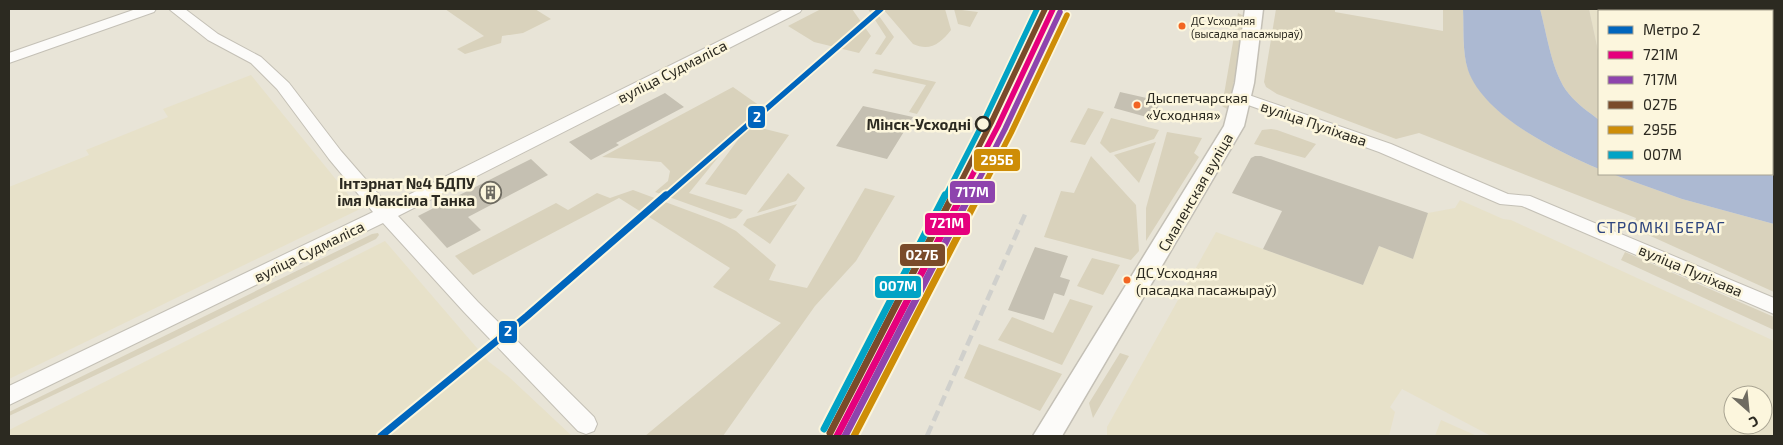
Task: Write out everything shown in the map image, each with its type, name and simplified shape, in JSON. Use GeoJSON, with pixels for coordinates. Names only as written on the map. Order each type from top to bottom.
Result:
{"type":"FeatureCollection","features":[{"type":"Feature","properties":{"kind":"main road","name":"Смаленская вуліца"},"geometry":{"type":"LineString","coordinates":[[1048,436],[1234,126],[1243,98],[1254,9]]}},
{"type":"Feature","properties":{"kind":"street"},"geometry":{"type":"LineString","coordinates":[[9,58],[149,9]]}},
{"type":"Feature","properties":{"kind":"street"},"geometry":{"type":"LineString","coordinates":[[176,9],[213,37],[256,60],[283,86],[335,155],[385,214],[471,307],[586,424]]}},
{"type":"Feature","properties":{"kind":"street","name":"вуліца Судмаліса"},"geometry":{"type":"LineString","coordinates":[[9,396],[385,214],[795,9]]}},
{"type":"Feature","properties":{"kind":"street","name":"вуліца Пуліхава"},"geometry":{"type":"LineString","coordinates":[[1243,98],[1386,148],[1774,306]]}},
{"type":"Feature","properties":{"kind":"shaded area"},"geometry":{"type":"Polygon","coordinates":[[[445,9],[535,9],[551,19],[523,33],[502,36],[501,43],[465,54],[457,49],[484,36],[445,9]]]}},
{"type":"Feature","properties":{"kind":"shaded area"},"geometry":{"type":"Polygon","coordinates":[[[821,9],[852,9],[871,36],[859,53],[814,42],[788,26],[821,9]]]}},
{"type":"Feature","properties":{"kind":"shaded area"},"geometry":{"type":"Polygon","coordinates":[[[868,9],[874,9],[894,37],[881,55],[875,54],[886,37],[868,9]]]}},
{"type":"Feature","properties":{"kind":"shaded area"},"geometry":{"type":"Polygon","coordinates":[[[883,9],[945,9],[951,30],[935,45],[930,47],[919,46],[913,44],[883,9]]]}},
{"type":"Feature","properties":{"kind":"shaded area"},"geometry":{"type":"Polygon","coordinates":[[[954,9],[978,12],[970,27],[958,24],[954,9]]]}},
{"type":"Feature","properties":{"kind":"shaded area"},"geometry":{"type":"Polygon","coordinates":[[[1276,9],[1335,9],[1335,12],[1443,31],[1443,9],[1463,9],[1465,59],[1475,83],[1487,100],[1522,129],[1562,152],[1598,169],[1598,175],[1615,175],[1682,199],[1774,224],[1774,292],[1633,228],[1636,218],[1419,133],[1396,139],[1277,94],[1266,87],[1264,82],[1276,9]]]}},
{"type":"Feature","properties":{"kind":"shaded area"},"geometry":{"type":"Polygon","coordinates":[[[1540,9],[1589,9],[1598,50],[1598,119],[1576,102],[1563,86],[1551,53],[1540,9]]]}},
{"type":"Feature","properties":{"kind":"shaded area"},"geometry":{"type":"Polygon","coordinates":[[[1589,9],[1774,9],[1774,102],[1773,10],[1598,10],[1598,50],[1589,9]]]}},
{"type":"Feature","properties":{"kind":"shaded area"},"geometry":{"type":"Polygon","coordinates":[[[1238,13],[1246,17],[1229,108],[1227,109],[1222,106],[1238,13]]]}},
{"type":"Feature","properties":{"kind":"shaded area"},"geometry":{"type":"Polygon","coordinates":[[[875,69],[936,82],[917,114],[909,112],[926,85],[872,73],[875,69]]]}},
{"type":"Feature","properties":{"kind":"shaded area"},"geometry":{"type":"Polygon","coordinates":[[[251,75],[360,209],[9,379],[9,187],[89,155],[86,150],[168,117],[163,109],[251,75]]]}},
{"type":"Feature","properties":{"kind":"shaded area"},"geometry":{"type":"Polygon","coordinates":[[[733,87],[760,106],[689,193],[743,210],[736,218],[730,219],[655,192],[668,181],[670,171],[661,162],[602,157],[733,87]]]}},
{"type":"Feature","properties":{"kind":"shaded area"},"geometry":{"type":"Polygon","coordinates":[[[1088,108],[1104,112],[1085,145],[1070,142],[1088,108]]]}},
{"type":"Feature","properties":{"kind":"shaded area"},"geometry":{"type":"Polygon","coordinates":[[[1111,118],[1159,130],[1154,139],[1110,153],[1100,143],[1111,118]]]}},
{"type":"Feature","properties":{"kind":"shaded area"},"geometry":{"type":"Polygon","coordinates":[[[749,125],[789,135],[746,195],[705,184],[749,125]]]}},
{"type":"Feature","properties":{"kind":"shaded area"},"geometry":{"type":"Polygon","coordinates":[[[1271,129],[1316,144],[1305,158],[1254,144],[1262,130],[1271,129]]]}},
{"type":"Feature","properties":{"kind":"shaded area"},"geometry":{"type":"Polygon","coordinates":[[[1167,132],[1202,138],[1194,153],[1199,157],[1146,241],[1146,208],[1167,132]]]}},
{"type":"Feature","properties":{"kind":"shaded area"},"geometry":{"type":"Polygon","coordinates":[[[1156,142],[1139,183],[1114,155],[1156,142]]]}},
{"type":"Feature","properties":{"kind":"shaded area"},"geometry":{"type":"Polygon","coordinates":[[[1091,156],[1136,205],[1139,251],[1131,260],[1044,237],[1061,191],[1074,193],[1091,156]]]}},
{"type":"Feature","properties":{"kind":"shaded area"},"geometry":{"type":"Polygon","coordinates":[[[788,173],[805,188],[796,201],[757,213],[788,173]]]}},
{"type":"Feature","properties":{"kind":"shaded area"},"geometry":{"type":"Polygon","coordinates":[[[865,188],[895,196],[856,261],[815,306],[723,436],[645,436],[781,323],[713,287],[730,268],[619,198],[473,275],[455,256],[556,203],[568,210],[597,193],[610,198],[633,190],[719,222],[736,231],[776,265],[769,280],[807,288],[865,188]]]}},
{"type":"Feature","properties":{"kind":"shaded area"},"geometry":{"type":"Polygon","coordinates":[[[1460,200],[1503,219],[1511,220],[1772,340],[1774,343],[1774,436],[1491,436],[1402,389],[1390,407],[1395,412],[1389,436],[1107,435],[1107,427],[1216,232],[1363,285],[1379,246],[1413,259],[1428,213],[1455,208],[1460,200]]]}},
{"type":"Feature","properties":{"kind":"shaded area"},"geometry":{"type":"Polygon","coordinates":[[[797,204],[770,244],[743,225],[747,219],[797,204]]]}},
{"type":"Feature","properties":{"kind":"shaded area"},"geometry":{"type":"Polygon","coordinates":[[[378,233],[379,235],[376,239],[9,416],[9,412],[372,234],[378,233]]]}},
{"type":"Feature","properties":{"kind":"shaded area"},"geometry":{"type":"Polygon","coordinates":[[[385,241],[489,362],[509,377],[572,436],[9,436],[9,430],[385,241]]]}},
{"type":"Feature","properties":{"kind":"shaded area"},"geometry":{"type":"Polygon","coordinates":[[[1625,252],[1774,317],[1774,330],[1621,260],[1625,252]]]}},
{"type":"Feature","properties":{"kind":"shaded area"},"geometry":{"type":"Polygon","coordinates":[[[1092,258],[1120,265],[1103,295],[1077,286],[1092,258]]]}},
{"type":"Feature","properties":{"kind":"shaded area"},"geometry":{"type":"Polygon","coordinates":[[[1070,299],[1093,306],[1062,365],[998,340],[1012,317],[1053,333],[1070,299]]]}},
{"type":"Feature","properties":{"kind":"shaded area"},"geometry":{"type":"Polygon","coordinates":[[[979,344],[1062,374],[1040,411],[964,378],[979,344]]]}},
{"type":"Feature","properties":{"kind":"shaded area"},"geometry":{"type":"Polygon","coordinates":[[[1120,353],[1129,356],[1093,418],[1089,403],[1120,353]]]}},
{"type":"Feature","properties":{"kind":"shaded area"},"geometry":{"type":"Polygon","coordinates":[[[1441,420],[1477,436],[1435,436],[1441,420]]]}},
{"type":"Feature","properties":{"kind":"water"},"geometry":{"type":"Polygon","coordinates":[[[1463,9],[1540,9],[1554,65],[1563,86],[1576,102],[1598,119],[1598,169],[1543,142],[1505,117],[1476,87],[1468,70],[1464,47],[1463,9]]]}},
{"type":"Feature","properties":{"kind":"water"},"geometry":{"type":"Polygon","coordinates":[[[1615,175],[1774,176],[1774,224],[1682,199],[1615,175]]]}},
{"type":"Feature","properties":{"kind":"building","name":"Дыспетчарская «Усходняя»"},"geometry":{"type":"Polygon","coordinates":[[[1120,92],[1160,101],[1154,119],[1114,108],[1120,92]]]}},
{"type":"Feature","properties":{"kind":"building"},"geometry":{"type":"Polygon","coordinates":[[[665,93],[684,107],[616,143],[619,145],[591,160],[569,142],[665,93]]]}},
{"type":"Feature","properties":{"kind":"building"},"geometry":{"type":"Polygon","coordinates":[[[863,106],[913,117],[887,159],[836,146],[863,106]]]}},
{"type":"Feature","properties":{"kind":"building"},"geometry":{"type":"Polygon","coordinates":[[[1261,156],[1428,213],[1413,259],[1379,246],[1363,285],[1263,249],[1282,211],[1232,193],[1251,158],[1261,156]]]}},
{"type":"Feature","properties":{"kind":"building","name":"Інтэрнат №4 БДПУ імя Максіма Танка"},"geometry":{"type":"Polygon","coordinates":[[[531,159],[548,175],[468,217],[481,230],[447,248],[418,216],[531,159]]]}},
{"type":"Feature","properties":{"kind":"building"},"geometry":{"type":"Polygon","coordinates":[[[1035,247],[1068,256],[1060,277],[1070,280],[1064,296],[1054,293],[1044,320],[1008,310],[1035,247]]]}},
{"type":"Feature","properties":{"kind":"railway"},"geometry":{"type":"LineString","coordinates":[[974,197],[1066,9]]}},
{"type":"Feature","properties":{"kind":"railway"},"geometry":{"type":"LineString","coordinates":[[853,436],[974,195]]}},
{"type":"Feature","properties":{"kind":"railway"},"geometry":{"type":"LineString","coordinates":[[927,436],[1027,210]]}},
{"type":"Feature","properties":{"kind":"metro line","name":"2"},"geometry":{"type":"LineString","coordinates":[[381,436],[527,316],[881,9]]}},
{"type":"Feature","properties":{"kind":"transit line","name":"007М"},"geometry":{"type":"LineString","coordinates":[[824,429],[985,119],[1037,9]]}},
{"type":"Feature","properties":{"kind":"transit line","name":"027Б"},"geometry":{"type":"LineString","coordinates":[[830,433],[991,123],[1045,9]]}},
{"type":"Feature","properties":{"kind":"transit line","name":"721М"},"geometry":{"type":"LineString","coordinates":[[837,436],[998,126],[1053,9]]}},
{"type":"Feature","properties":{"kind":"transit line","name":"717М"},"geometry":{"type":"LineString","coordinates":[[845,436],[1005,129],[1060,12]]}},
{"type":"Feature","properties":{"kind":"transit line","name":"295Б"},"geometry":{"type":"LineString","coordinates":[[854,436],[1011,133],[1067,15]]}},
{"type":"Feature","properties":{"kind":"place","name":"ДС Усходняя (высадка пасажыраў)"},"geometry":{"type":"Point","coordinates":[1182,26]}},
{"type":"Feature","properties":{"kind":"place","name":"Дыспетчарская «Усходняя»"},"geometry":{"type":"Point","coordinates":[1137,105]}},
{"type":"Feature","properties":{"kind":"place","name":"Мінск-Усходні"},"geometry":{"type":"Point","coordinates":[983,124]}},
{"type":"Feature","properties":{"kind":"place","name":"Інтэрнат №4 БДПУ імя Максіма Танка"},"geometry":{"type":"Point","coordinates":[491,192]}},
{"type":"Feature","properties":{"kind":"place","name":"ДС Усходняя (пасадка пасажыраў)"},"geometry":{"type":"Point","coordinates":[1127,280]}},
{"type":"Feature","properties":{"kind":"district","name":"СТРОМКІ БЕРАГ"},"geometry":{"type":"Point","coordinates":[1661,226]}}]}
